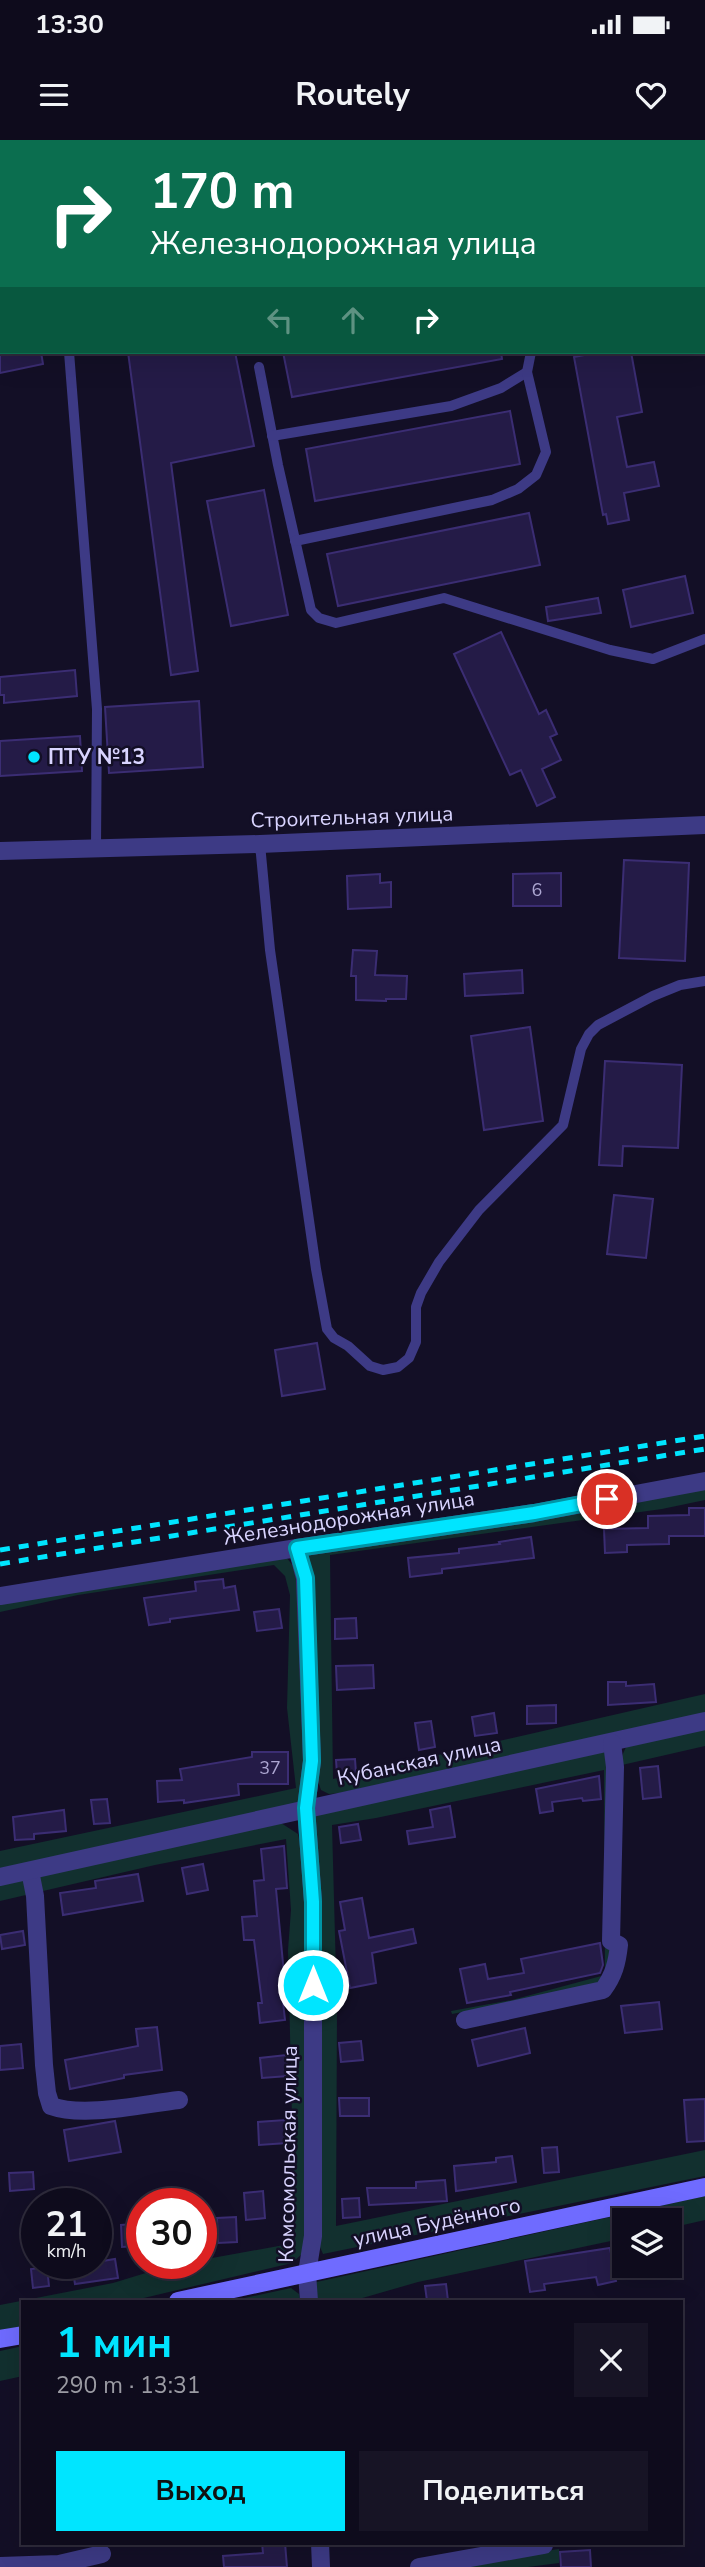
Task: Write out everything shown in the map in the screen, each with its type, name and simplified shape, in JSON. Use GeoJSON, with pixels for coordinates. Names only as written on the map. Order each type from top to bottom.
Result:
{"type":"FeatureCollection","features":[{"type":"Feature","properties":{"kind":"street","name":"Строительная улица"},"geometry":{"type":"LineString","coordinates":[[0,851],[260,844],[705,825]]}},
{"type":"Feature","properties":{"kind":"street","name":"Железнодорожная улица"},"geometry":{"type":"LineString","coordinates":[[0,1597],[297,1548],[534,1513],[705,1481]]}},
{"type":"Feature","properties":{"kind":"street","name":"Комсомольская улица"},"geometry":{"type":"LineString","coordinates":[[297,1548],[306,1578],[312,1761],[306,1808],[313,1902],[313,2236],[307,2273],[309,2300]]}},
{"type":"Feature","properties":{"kind":"street","name":"Кубанская улица"},"geometry":{"type":"LineString","coordinates":[[0,1877],[705,1721]]}},
{"type":"Feature","properties":{"kind":"street"},"geometry":{"type":"LineString","coordinates":[[465,2020],[603,1990],[612,1977],[617,1966],[619,1945],[611,1941],[615,1767],[612,1743]]}},
{"type":"Feature","properties":{"kind":"street"},"geometry":{"type":"LineString","coordinates":[[30,1871],[35,1896],[44,2065],[51,2106],[65,2111],[86,2111],[179,2101]]}},
{"type":"Feature","properties":{"kind":"street","name":"улица Будённого"},"geometry":{"type":"LineString","coordinates":[[183,2300],[705,2187]]}},
{"type":"Feature","properties":{"kind":"street"},"geometry":{"type":"LineString","coordinates":[[0,2339],[21,2334]]}},
{"type":"Feature","properties":{"kind":"street"},"geometry":{"type":"LineString","coordinates":[[320,2545],[321,2567]]}},
{"type":"Feature","properties":{"kind":"street"},"geometry":{"type":"LineString","coordinates":[[419,2567],[544,2545]]}},
{"type":"Feature","properties":{"kind":"street"},"geometry":{"type":"LineString","coordinates":[[0,2566],[59,2564],[102,2554]]}},
{"type":"Feature","properties":{"kind":"lane"},"geometry":{"type":"LineString","coordinates":[[69,354],[97,709],[96,847]]}},
{"type":"Feature","properties":{"kind":"lane"},"geometry":{"type":"LineString","coordinates":[[295,541],[492,500],[517,489],[537,475],[546,452],[527,372],[531,354]]}},
{"type":"Feature","properties":{"kind":"lane"},"geometry":{"type":"LineString","coordinates":[[260,367],[272,436],[311,610],[319,618],[336,622],[444,598],[587,643],[653,659],[705,639]]}},
{"type":"Feature","properties":{"kind":"lane"},"geometry":{"type":"LineString","coordinates":[[272,436],[451,407],[501,387],[527,372]]}},
{"type":"Feature","properties":{"kind":"lane"},"geometry":{"type":"LineString","coordinates":[[260,844],[270,950],[327,1329],[334,1338],[348,1346],[370,1366],[383,1370],[398,1367],[410,1358],[416,1342],[416,1307],[421,1293],[439,1262],[479,1210],[563,1125],[580,1049],[589,1034],[598,1025],[653,996],[680,985],[705,981]]}},
{"type":"Feature","properties":{"kind":"green space"},"geometry":{"type":"Polygon","coordinates":[[[705,1486],[705,1500],[662,1509],[330,1555],[333,1779],[705,1694],[705,1714],[340,1793],[329,1794],[321,1790],[316,1775],[307,1555],[705,1486]]]}},
{"type":"Feature","properties":{"kind":"green space"},"geometry":{"type":"Polygon","coordinates":[[[286,1557],[294,1567],[298,1592],[305,1797],[291,1806],[0,1869],[0,1851],[296,1788],[287,1708],[290,1595],[285,1576],[274,1565],[78,1595],[0,1612],[0,1602],[286,1557]]]}},
{"type":"Feature","properties":{"kind":"green space"},"geometry":{"type":"Polygon","coordinates":[[[705,1729],[705,1746],[622,1765],[626,1747],[705,1729]]]}},
{"type":"Feature","properties":{"kind":"green space"},"geometry":{"type":"Polygon","coordinates":[[[607,1751],[612,1855],[611,1966],[607,1977],[595,1986],[452,2014],[451,2011],[512,2000],[605,1975],[604,1770],[332,1825],[337,2010],[336,2226],[705,2150],[705,2176],[323,2254],[320,2247],[320,1879],[316,1864],[314,1816],[321,1811],[607,1751]]]}},
{"type":"Feature","properties":{"kind":"green space"},"geometry":{"type":"Polygon","coordinates":[[[281,1823],[298,1834],[305,1866],[304,2252],[292,2263],[135,2300],[26,2300],[126,2279],[217,2279],[217,2257],[295,2243],[288,1950],[291,1910],[286,1839],[155,1865],[0,1901],[0,1884],[281,1823]]]}},
{"type":"Feature","properties":{"kind":"green space"},"geometry":{"type":"Polygon","coordinates":[[[705,2196],[705,2220],[682,2225],[682,2208],[651,2208],[705,2196]]]}},
{"type":"Feature","properties":{"kind":"green space"},"geometry":{"type":"Polygon","coordinates":[[[612,2217],[612,2241],[418,2282],[355,2300],[313,2300],[312,2283],[612,2217]]]}},
{"type":"Feature","properties":{"kind":"green space"},"geometry":{"type":"Polygon","coordinates":[[[291,2288],[299,2294],[300,2300],[235,2300],[291,2288]]]}},
{"type":"Feature","properties":{"kind":"green space"},"geometry":{"type":"Polygon","coordinates":[[[21,2301],[21,2326],[0,2331],[0,2305],[21,2301]]]}},
{"type":"Feature","properties":{"kind":"green space"},"geometry":{"type":"Polygon","coordinates":[[[21,2346],[21,2376],[0,2381],[0,2351],[21,2346]]]}},
{"type":"Feature","properties":{"kind":"green space"},"geometry":{"type":"Polygon","coordinates":[[[559,2549],[559,2563],[528,2567],[439,2567],[559,2549]]]}},
{"type":"Feature","properties":{"kind":"building"},"geometry":{"type":"Polygon","coordinates":[[[0,354],[41,354],[43,364],[0,373],[0,354]]]}},
{"type":"Feature","properties":{"kind":"building"},"geometry":{"type":"Polygon","coordinates":[[[128,354],[235,354],[254,446],[171,463],[198,671],[171,675],[128,354]]]}},
{"type":"Feature","properties":{"kind":"building"},"geometry":{"type":"Polygon","coordinates":[[[283,354],[501,354],[502,359],[292,397],[283,354]]]}},
{"type":"Feature","properties":{"kind":"building"},"geometry":{"type":"Polygon","coordinates":[[[590,354],[631,354],[642,412],[617,417],[627,467],[654,462],[659,486],[624,493],[629,520],[608,524],[606,514],[603,515],[574,357],[590,354]]]}},
{"type":"Feature","properties":{"kind":"building"},"geometry":{"type":"Polygon","coordinates":[[[510,411],[520,464],[315,501],[306,449],[510,411]]]}},
{"type":"Feature","properties":{"kind":"building"},"geometry":{"type":"Polygon","coordinates":[[[264,490],[288,615],[231,626],[207,501],[264,490]]]}},
{"type":"Feature","properties":{"kind":"building"},"geometry":{"type":"Polygon","coordinates":[[[529,513],[540,565],[338,606],[327,554],[529,513]]]}},
{"type":"Feature","properties":{"kind":"building"},"geometry":{"type":"Polygon","coordinates":[[[685,576],[693,613],[631,627],[623,590],[685,576]]]}},
{"type":"Feature","properties":{"kind":"building"},"geometry":{"type":"Polygon","coordinates":[[[598,598],[601,613],[548,621],[546,607],[598,598]]]}},
{"type":"Feature","properties":{"kind":"building"},"geometry":{"type":"Polygon","coordinates":[[[501,632],[539,714],[546,710],[557,734],[550,737],[561,760],[542,769],[555,797],[537,806],[521,770],[510,775],[454,654],[501,632]]]}},
{"type":"Feature","properties":{"kind":"building"},"geometry":{"type":"Polygon","coordinates":[[[75,670],[77,696],[4,703],[4,695],[0,695],[0,677],[75,670]]]}},
{"type":"Feature","properties":{"kind":"building"},"geometry":{"type":"Polygon","coordinates":[[[199,701],[203,767],[109,773],[105,707],[199,701]]]}},
{"type":"Feature","properties":{"kind":"building"},"geometry":{"type":"Polygon","coordinates":[[[80,736],[82,771],[0,776],[0,741],[80,736]]]}},
{"type":"Feature","properties":{"kind":"building"},"geometry":{"type":"Polygon","coordinates":[[[624,860],[689,863],[685,961],[619,958],[624,860]]]}},
{"type":"Feature","properties":{"kind":"building"},"geometry":{"type":"Polygon","coordinates":[[[561,873],[561,906],[513,906],[513,874],[561,873]]]}},
{"type":"Feature","properties":{"kind":"building"},"geometry":{"type":"Polygon","coordinates":[[[380,874],[380,883],[391,882],[391,907],[348,909],[347,876],[380,874]]]}},
{"type":"Feature","properties":{"kind":"building"},"geometry":{"type":"Polygon","coordinates":[[[353,950],[377,951],[375,975],[407,976],[406,999],[356,1000],[356,976],[351,976],[353,950]]]}},
{"type":"Feature","properties":{"kind":"building"},"geometry":{"type":"Polygon","coordinates":[[[522,970],[523,993],[465,996],[464,974],[522,970]]]}},
{"type":"Feature","properties":{"kind":"building"},"geometry":{"type":"Polygon","coordinates":[[[530,1027],[543,1121],[484,1130],[471,1036],[530,1027]]]}},
{"type":"Feature","properties":{"kind":"building"},"geometry":{"type":"Polygon","coordinates":[[[605,1061],[682,1065],[678,1148],[623,1146],[622,1166],[599,1165],[605,1061]]]}},
{"type":"Feature","properties":{"kind":"building"},"geometry":{"type":"Polygon","coordinates":[[[614,1195],[653,1199],[646,1258],[607,1254],[614,1195]]]}},
{"type":"Feature","properties":{"kind":"building"},"geometry":{"type":"Polygon","coordinates":[[[317,1343],[325,1389],[282,1396],[275,1350],[317,1343]]]}},
{"type":"Feature","properties":{"kind":"building"},"geometry":{"type":"Polygon","coordinates":[[[689,1508],[705,1508],[705,1536],[669,1536],[669,1544],[627,1545],[627,1552],[605,1553],[604,1529],[648,1528],[648,1516],[689,1515],[689,1508]]]}},
{"type":"Feature","properties":{"kind":"building"},"geometry":{"type":"Polygon","coordinates":[[[531,1537],[534,1558],[442,1569],[442,1573],[410,1577],[408,1558],[459,1553],[459,1549],[531,1537]]]}},
{"type":"Feature","properties":{"kind":"building"},"geometry":{"type":"Polygon","coordinates":[[[223,1579],[224,1588],[235,1586],[239,1610],[170,1619],[170,1622],[149,1625],[144,1598],[196,1591],[195,1582],[223,1579]]]}},
{"type":"Feature","properties":{"kind":"building"},"geometry":{"type":"Polygon","coordinates":[[[279,1609],[282,1628],[257,1631],[254,1612],[279,1609]]]}},
{"type":"Feature","properties":{"kind":"building"},"geometry":{"type":"Polygon","coordinates":[[[356,1618],[357,1638],[335,1639],[335,1619],[356,1618]]]}},
{"type":"Feature","properties":{"kind":"building"},"geometry":{"type":"Polygon","coordinates":[[[373,1665],[374,1688],[337,1690],[336,1666],[373,1665]]]}},
{"type":"Feature","properties":{"kind":"building"},"geometry":{"type":"Polygon","coordinates":[[[608,1682],[626,1682],[626,1686],[654,1684],[656,1702],[608,1705],[608,1682]]]}},
{"type":"Feature","properties":{"kind":"building"},"geometry":{"type":"Polygon","coordinates":[[[556,1705],[556,1723],[527,1724],[527,1706],[556,1705]]]}},
{"type":"Feature","properties":{"kind":"building"},"geometry":{"type":"Polygon","coordinates":[[[494,1713],[497,1733],[475,1736],[472,1717],[494,1713]]]}},
{"type":"Feature","properties":{"kind":"building"},"geometry":{"type":"Polygon","coordinates":[[[431,1721],[435,1747],[419,1750],[415,1723],[431,1721]]]}},
{"type":"Feature","properties":{"kind":"building"},"geometry":{"type":"Polygon","coordinates":[[[252,1752],[288,1752],[288,1784],[238,1784],[239,1795],[184,1803],[184,1800],[158,1802],[157,1781],[182,1780],[180,1769],[252,1757],[252,1752]]]}},
{"type":"Feature","properties":{"kind":"building"},"geometry":{"type":"Polygon","coordinates":[[[355,1759],[356,1773],[337,1774],[336,1760],[355,1759]]]}},
{"type":"Feature","properties":{"kind":"building"},"geometry":{"type":"Polygon","coordinates":[[[658,1766],[661,1797],[643,1799],[640,1768],[658,1766]]]}},
{"type":"Feature","properties":{"kind":"building"},"geometry":{"type":"Polygon","coordinates":[[[599,1776],[601,1799],[583,1801],[582,1798],[552,1802],[553,1811],[540,1813],[536,1789],[599,1776]]]}},
{"type":"Feature","properties":{"kind":"building"},"geometry":{"type":"Polygon","coordinates":[[[107,1799],[110,1823],[94,1824],[91,1800],[107,1799]]]}},
{"type":"Feature","properties":{"kind":"building"},"geometry":{"type":"Polygon","coordinates":[[[450,1806],[455,1837],[409,1844],[407,1831],[433,1827],[430,1810],[450,1806]]]}},
{"type":"Feature","properties":{"kind":"building"},"geometry":{"type":"Polygon","coordinates":[[[64,1810],[66,1831],[34,1834],[34,1839],[15,1840],[13,1817],[64,1810]]]}},
{"type":"Feature","properties":{"kind":"building"},"geometry":{"type":"Polygon","coordinates":[[[358,1824],[361,1840],[341,1843],[339,1827],[358,1824]]]}},
{"type":"Feature","properties":{"kind":"building"},"geometry":{"type":"Polygon","coordinates":[[[284,1846],[287,1888],[276,1889],[284,1974],[280,1975],[285,2020],[260,2023],[258,2003],[262,2003],[254,1940],[244,1940],[242,1917],[257,1916],[254,1881],[264,1880],[261,1849],[284,1846]]]}},
{"type":"Feature","properties":{"kind":"building"},"geometry":{"type":"Polygon","coordinates":[[[203,1864],[208,1890],[187,1894],[182,1868],[203,1864]]]}},
{"type":"Feature","properties":{"kind":"building"},"geometry":{"type":"Polygon","coordinates":[[[138,1874],[143,1901],[63,1915],[60,1893],[96,1888],[95,1881],[138,1874]]]}},
{"type":"Feature","properties":{"kind":"building"},"geometry":{"type":"Polygon","coordinates":[[[362,1898],[369,1938],[413,1929],[416,1943],[372,1953],[376,1983],[350,1988],[339,1931],[345,1930],[340,1902],[362,1898]]]}},
{"type":"Feature","properties":{"kind":"building"},"geometry":{"type":"Polygon","coordinates":[[[23,1931],[25,1945],[2,1949],[0,1935],[23,1931]]]}},
{"type":"Feature","properties":{"kind":"building"},"geometry":{"type":"Polygon","coordinates":[[[600,1943],[603,1965],[600,1973],[467,2003],[460,1969],[485,1964],[488,1979],[524,1973],[521,1959],[600,1943]]]}},
{"type":"Feature","properties":{"kind":"building"},"geometry":{"type":"Polygon","coordinates":[[[659,2002],[662,2029],[625,2033],[621,2006],[659,2002]]]}},
{"type":"Feature","properties":{"kind":"building"},"geometry":{"type":"Polygon","coordinates":[[[157,2027],[162,2070],[124,2075],[124,2078],[70,2089],[65,2060],[138,2046],[136,2029],[157,2027]]]}},
{"type":"Feature","properties":{"kind":"building"},"geometry":{"type":"Polygon","coordinates":[[[525,2028],[530,2053],[478,2066],[472,2040],[525,2028]]]}},
{"type":"Feature","properties":{"kind":"building"},"geometry":{"type":"Polygon","coordinates":[[[361,2041],[363,2060],[341,2062],[339,2043],[361,2041]]]}},
{"type":"Feature","properties":{"kind":"building"},"geometry":{"type":"Polygon","coordinates":[[[21,2044],[23,2068],[0,2070],[0,2046],[21,2044]]]}},
{"type":"Feature","properties":{"kind":"building"},"geometry":{"type":"Polygon","coordinates":[[[286,2055],[288,2076],[262,2078],[260,2058],[286,2055]]]}},
{"type":"Feature","properties":{"kind":"building"},"geometry":{"type":"Polygon","coordinates":[[[339,2098],[369,2098],[369,2116],[340,2116],[339,2098]]]}},
{"type":"Feature","properties":{"kind":"building"},"geometry":{"type":"Polygon","coordinates":[[[705,2099],[705,2141],[687,2142],[684,2100],[705,2099]]]}},
{"type":"Feature","properties":{"kind":"building"},"geometry":{"type":"Polygon","coordinates":[[[285,2120],[287,2143],[259,2145],[258,2122],[285,2120]]]}},
{"type":"Feature","properties":{"kind":"building"},"geometry":{"type":"Polygon","coordinates":[[[115,2121],[121,2152],[69,2161],[64,2130],[115,2121]]]}},
{"type":"Feature","properties":{"kind":"building"},"geometry":{"type":"Polygon","coordinates":[[[557,2147],[559,2172],[544,2173],[542,2148],[557,2147]]]}},
{"type":"Feature","properties":{"kind":"building"},"geometry":{"type":"Polygon","coordinates":[[[512,2156],[516,2182],[456,2191],[454,2166],[496,2162],[496,2158],[512,2156]]]}},
{"type":"Feature","properties":{"kind":"building"},"geometry":{"type":"Polygon","coordinates":[[[33,2172],[34,2188],[10,2191],[9,2173],[33,2172]]]}},
{"type":"Feature","properties":{"kind":"building"},"geometry":{"type":"Polygon","coordinates":[[[445,2180],[447,2201],[369,2205],[367,2188],[416,2188],[416,2182],[445,2180]]]}},
{"type":"Feature","properties":{"kind":"building"},"geometry":{"type":"Polygon","coordinates":[[[263,2191],[265,2218],[246,2220],[244,2193],[263,2191]]]}},
{"type":"Feature","properties":{"kind":"building"},"geometry":{"type":"Polygon","coordinates":[[[359,2198],[360,2217],[343,2218],[342,2199],[359,2198]]]}},
{"type":"Feature","properties":{"kind":"building"},"geometry":{"type":"Polygon","coordinates":[[[236,2217],[237,2242],[218,2243],[217,2218],[236,2217]]]}},
{"type":"Feature","properties":{"kind":"building"},"geometry":{"type":"Polygon","coordinates":[[[121,2225],[126,2225],[126,2247],[122,2247],[121,2225]]]}},
{"type":"Feature","properties":{"kind":"building"},"geometry":{"type":"Polygon","coordinates":[[[610,2248],[612,2278],[616,2281],[598,2285],[596,2277],[544,2284],[545,2290],[530,2292],[525,2261],[610,2248]]]}},
{"type":"Feature","properties":{"kind":"building"},"geometry":{"type":"Polygon","coordinates":[[[112,2259],[115,2259],[118,2278],[112,2279],[112,2259]]]}},
{"type":"Feature","properties":{"kind":"building"},"geometry":{"type":"Polygon","coordinates":[[[32,2279],[48,2279],[49,2286],[33,2288],[32,2279]]]}},
{"type":"Feature","properties":{"kind":"building"},"geometry":{"type":"Polygon","coordinates":[[[74,2279],[111,2279],[75,2284],[74,2279]]]}},
{"type":"Feature","properties":{"kind":"building"},"geometry":{"type":"Polygon","coordinates":[[[446,2284],[448,2300],[427,2300],[425,2286],[446,2284]]]}},
{"type":"Feature","properties":{"kind":"building"},"geometry":{"type":"Polygon","coordinates":[[[262,2545],[285,2545],[287,2567],[224,2567],[223,2556],[263,2553],[262,2545]]]}},
{"type":"Feature","properties":{"kind":"building"},"geometry":{"type":"Polygon","coordinates":[[[590,2550],[591,2567],[561,2567],[560,2552],[590,2550]]]}},
{"type":"Feature","properties":{"kind":"railway"},"geometry":{"type":"LineString","coordinates":[[0,1550],[705,1436]]}},
{"type":"Feature","properties":{"kind":"railway"},"geometry":{"type":"LineString","coordinates":[[0,1564],[705,1449]]}},
{"type":"Feature","properties":{"kind":"place","name":"ПТУ №13"},"geometry":{"type":"Point","coordinates":[34,757]}},
{"type":"Feature","properties":{"kind":"route"},"geometry":{"type":"LineString","coordinates":[[313,1985],[313,1902],[306,1808],[312,1761],[306,1578],[297,1548],[534,1513],[607,1499]]}}]}
